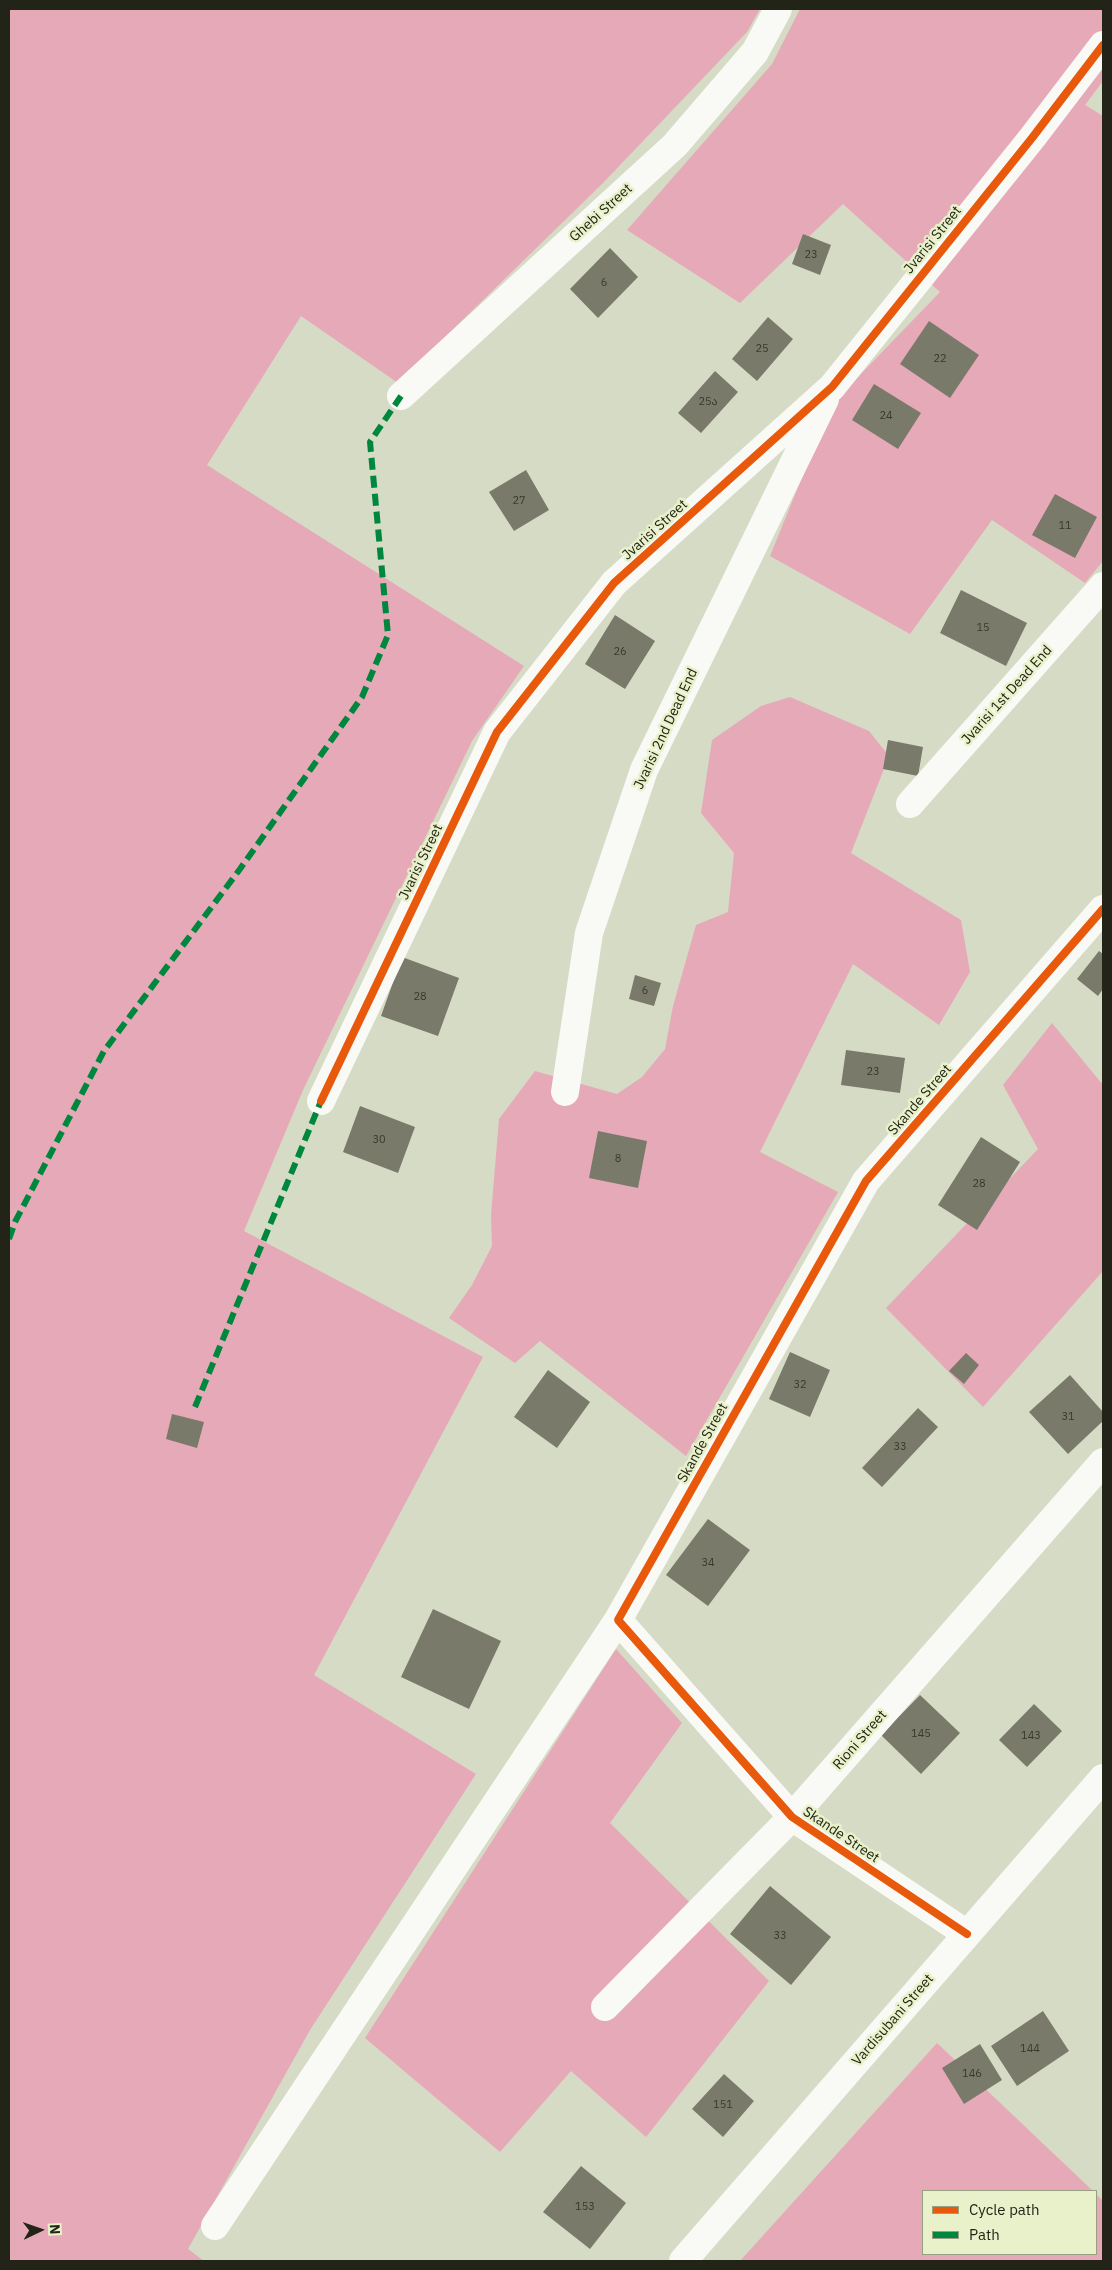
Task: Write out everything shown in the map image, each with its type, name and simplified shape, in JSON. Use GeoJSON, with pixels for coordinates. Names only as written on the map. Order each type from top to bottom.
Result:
{"type":"FeatureCollection","features":[{"type":"Feature","properties":{"kind":"street","name":"Ghebi Street"},"geometry":{"type":"LineString","coordinates":[[401,396],[676,145],[754,52],[778,9]]}},
{"type":"Feature","properties":{"kind":"street","name":"Jvarisi Street"},"geometry":{"type":"LineString","coordinates":[[321,1101],[497,732],[614,583],[832,387],[1032,138],[1103,45]]}},
{"type":"Feature","properties":{"kind":"street","name":"Jvarisi 2nd Dead End"},"geometry":{"type":"LineString","coordinates":[[565,1092],[589,933],[644,770],[832,387]]}},
{"type":"Feature","properties":{"kind":"street","name":"Jvarisi 1st Dead End"},"geometry":{"type":"LineString","coordinates":[[910,804],[1103,586]]}},
{"type":"Feature","properties":{"kind":"street","name":"Skande Street"},"geometry":{"type":"LineString","coordinates":[[967,1934],[792,1817],[618,1620],[866,1181],[1103,909]]}},
{"type":"Feature","properties":{"kind":"street","name":"Rioni Street"},"geometry":{"type":"LineString","coordinates":[[605,2007],[792,1817],[1103,1462]]}},
{"type":"Feature","properties":{"kind":"street"},"geometry":{"type":"LineString","coordinates":[[215,2226],[618,1620]]}},
{"type":"Feature","properties":{"kind":"street","name":"Vardisubani Street"},"geometry":{"type":"LineString","coordinates":[[683,2261],[1103,1778]]}},
{"type":"Feature","properties":{"kind":"shaded area"},"geometry":{"type":"Polygon","coordinates":[[[9,9],[760,9],[747,32],[603,183],[398,383],[301,316],[207,465],[524,666],[472,741],[303,1090],[244,1231],[483,1357],[314,1675],[476,1774],[310,2030],[188,2249],[204,2261],[9,2261],[9,9]]]}},
{"type":"Feature","properties":{"kind":"shaded area"},"geometry":{"type":"Polygon","coordinates":[[[800,9],[1103,9],[1103,81],[1085,105],[1103,116],[1103,561],[1085,583],[992,520],[910,634],[770,556],[832,404],[940,292],[843,204],[740,303],[627,230],[772,64],[800,9]]]}},
{"type":"Feature","properties":{"kind":"shaded area"},"geometry":{"type":"Polygon","coordinates":[[[790,697],[869,731],[889,756],[851,853],[961,920],[970,972],[939,1025],[853,964],[760,1152],[838,1192],[686,1456],[540,1341],[515,1363],[449,1318],[472,1285],[492,1246],[491,1215],[499,1119],[535,1071],[617,1094],[642,1077],[665,1049],[673,1006],[696,925],[728,912],[734,853],[701,813],[712,740],[761,706],[790,697]]]}},
{"type":"Feature","properties":{"kind":"shaded area"},"geometry":{"type":"Polygon","coordinates":[[[1052,1023],[1103,1085],[1103,1271],[983,1407],[886,1308],[1038,1149],[1003,1085],[1052,1023]]]}},
{"type":"Feature","properties":{"kind":"shaded area"},"geometry":{"type":"Polygon","coordinates":[[[616,1649],[682,1723],[610,1823],[769,1981],[646,2137],[571,2071],[500,2152],[365,2038],[616,1649]]]}},
{"type":"Feature","properties":{"kind":"shaded area"},"geometry":{"type":"Polygon","coordinates":[[[937,2043],[1092,2190],[922,2190],[922,2255],[1097,2255],[1097,2195],[1103,2201],[1103,2261],[740,2261],[937,2043]]]}},
{"type":"Feature","properties":{"kind":"building"},"geometry":{"type":"Polygon","coordinates":[[[803,234],[831,245],[820,275],[792,264],[803,234]]]}},
{"type":"Feature","properties":{"kind":"building"},"geometry":{"type":"Polygon","coordinates":[[[610,248],[638,277],[598,318],[570,289],[610,248]]]}},
{"type":"Feature","properties":{"kind":"building"},"geometry":{"type":"Polygon","coordinates":[[[768,317],[793,339],[757,381],[732,359],[768,317]]]}},
{"type":"Feature","properties":{"kind":"building"},"geometry":{"type":"Polygon","coordinates":[[[929,321],[979,355],[950,398],[900,364],[929,321]]]}},
{"type":"Feature","properties":{"kind":"building"},"geometry":{"type":"Polygon","coordinates":[[[715,371],[738,392],[701,433],[678,413],[715,371]]]}},
{"type":"Feature","properties":{"kind":"building"},"geometry":{"type":"Polygon","coordinates":[[[874,384],[921,413],[898,449],[852,420],[874,384]]]}},
{"type":"Feature","properties":{"kind":"building"},"geometry":{"type":"Polygon","coordinates":[[[526,470],[549,510],[514,531],[489,492],[526,470]]]}},
{"type":"Feature","properties":{"kind":"building"},"geometry":{"type":"Polygon","coordinates":[[[1055,494],[1097,517],[1075,558],[1032,535],[1055,494]]]}},
{"type":"Feature","properties":{"kind":"building"},"geometry":{"type":"Polygon","coordinates":[[[961,590],[1027,623],[1006,666],[940,633],[961,590]]]}},
{"type":"Feature","properties":{"kind":"building"},"geometry":{"type":"Polygon","coordinates":[[[615,615],[655,641],[625,689],[585,664],[615,615]]]}},
{"type":"Feature","properties":{"kind":"building"},"geometry":{"type":"Polygon","coordinates":[[[888,740],[923,747],[918,776],[883,769],[888,740]]]}},
{"type":"Feature","properties":{"kind":"building"},"geometry":{"type":"Polygon","coordinates":[[[1099,951],[1103,954],[1103,989],[1098,996],[1077,979],[1099,951]]]}},
{"type":"Feature","properties":{"kind":"building"},"geometry":{"type":"Polygon","coordinates":[[[402,957],[459,978],[438,1036],[381,1016],[402,957]]]}},
{"type":"Feature","properties":{"kind":"building"},"geometry":{"type":"Polygon","coordinates":[[[635,975],[661,983],[654,1006],[629,999],[635,975]]]}},
{"type":"Feature","properties":{"kind":"building"},"geometry":{"type":"Polygon","coordinates":[[[846,1050],[905,1058],[900,1093],[841,1085],[846,1050]]]}},
{"type":"Feature","properties":{"kind":"building"},"geometry":{"type":"Polygon","coordinates":[[[360,1106],[415,1127],[398,1173],[343,1152],[360,1106]]]}},
{"type":"Feature","properties":{"kind":"building"},"geometry":{"type":"Polygon","coordinates":[[[598,1131],[647,1141],[638,1188],[589,1178],[598,1131]]]}},
{"type":"Feature","properties":{"kind":"building"},"geometry":{"type":"Polygon","coordinates":[[[981,1137],[1020,1162],[977,1230],[938,1205],[981,1137]]]}},
{"type":"Feature","properties":{"kind":"building"},"geometry":{"type":"Polygon","coordinates":[[[790,1352],[830,1370],[810,1417],[769,1399],[790,1352]]]}},
{"type":"Feature","properties":{"kind":"building"},"geometry":{"type":"Polygon","coordinates":[[[966,1353],[979,1365],[964,1384],[949,1371],[966,1353]]]}},
{"type":"Feature","properties":{"kind":"building"},"geometry":{"type":"Polygon","coordinates":[[[548,1370],[590,1402],[557,1448],[514,1417],[548,1370]]]}},
{"type":"Feature","properties":{"kind":"building"},"geometry":{"type":"Polygon","coordinates":[[[1070,1375],[1103,1412],[1103,1421],[1068,1454],[1029,1412],[1070,1375]]]}},
{"type":"Feature","properties":{"kind":"building"},"geometry":{"type":"Polygon","coordinates":[[[918,1408],[938,1427],[882,1487],[862,1468],[918,1408]]]}},
{"type":"Feature","properties":{"kind":"building"},"geometry":{"type":"Polygon","coordinates":[[[172,1414],[204,1422],[197,1448],[166,1439],[172,1414]]]}},
{"type":"Feature","properties":{"kind":"building"},"geometry":{"type":"Polygon","coordinates":[[[708,1519],[750,1550],[708,1606],[666,1575],[708,1519]]]}},
{"type":"Feature","properties":{"kind":"building"},"geometry":{"type":"Polygon","coordinates":[[[433,1609],[501,1641],[469,1709],[401,1677],[433,1609]]]}},
{"type":"Feature","properties":{"kind":"building"},"geometry":{"type":"Polygon","coordinates":[[[920,1695],[960,1733],[921,1774],[881,1735],[920,1695]]]}},
{"type":"Feature","properties":{"kind":"building"},"geometry":{"type":"Polygon","coordinates":[[[1034,1704],[1062,1731],[1027,1767],[999,1740],[1034,1704]]]}},
{"type":"Feature","properties":{"kind":"building"},"geometry":{"type":"Polygon","coordinates":[[[770,1886],[831,1937],[791,1985],[730,1934],[770,1886]]]}},
{"type":"Feature","properties":{"kind":"building"},"geometry":{"type":"Polygon","coordinates":[[[1043,2011],[1069,2051],[1017,2086],[991,2046],[1043,2011]]]}},
{"type":"Feature","properties":{"kind":"building"},"geometry":{"type":"Polygon","coordinates":[[[980,2044],[1002,2080],[964,2104],[942,2068],[980,2044]]]}},
{"type":"Feature","properties":{"kind":"building"},"geometry":{"type":"Polygon","coordinates":[[[724,2074],[754,2101],[723,2137],[692,2109],[724,2074]]]}},
{"type":"Feature","properties":{"kind":"building"},"geometry":{"type":"Polygon","coordinates":[[[581,2166],[626,2203],[590,2249],[543,2212],[581,2166]]]}},
{"type":"Feature","properties":{"kind":"marked path"},"geometry":{"type":"LineString","coordinates":[[9,1239],[15,1222],[104,1051],[240,869],[362,697],[388,635],[370,442],[401,396]]}},
{"type":"Feature","properties":{"kind":"marked path"},"geometry":{"type":"LineString","coordinates":[[195,1407],[321,1101]]}},
{"type":"Feature","properties":{"kind":"cycle path"},"geometry":{"type":"LineString","coordinates":[[321,1101],[497,732],[614,583],[832,387],[1032,138],[1103,45]]}},
{"type":"Feature","properties":{"kind":"cycle path"},"geometry":{"type":"LineString","coordinates":[[967,1934],[792,1817],[618,1620],[866,1181],[1103,909]]}}]}
